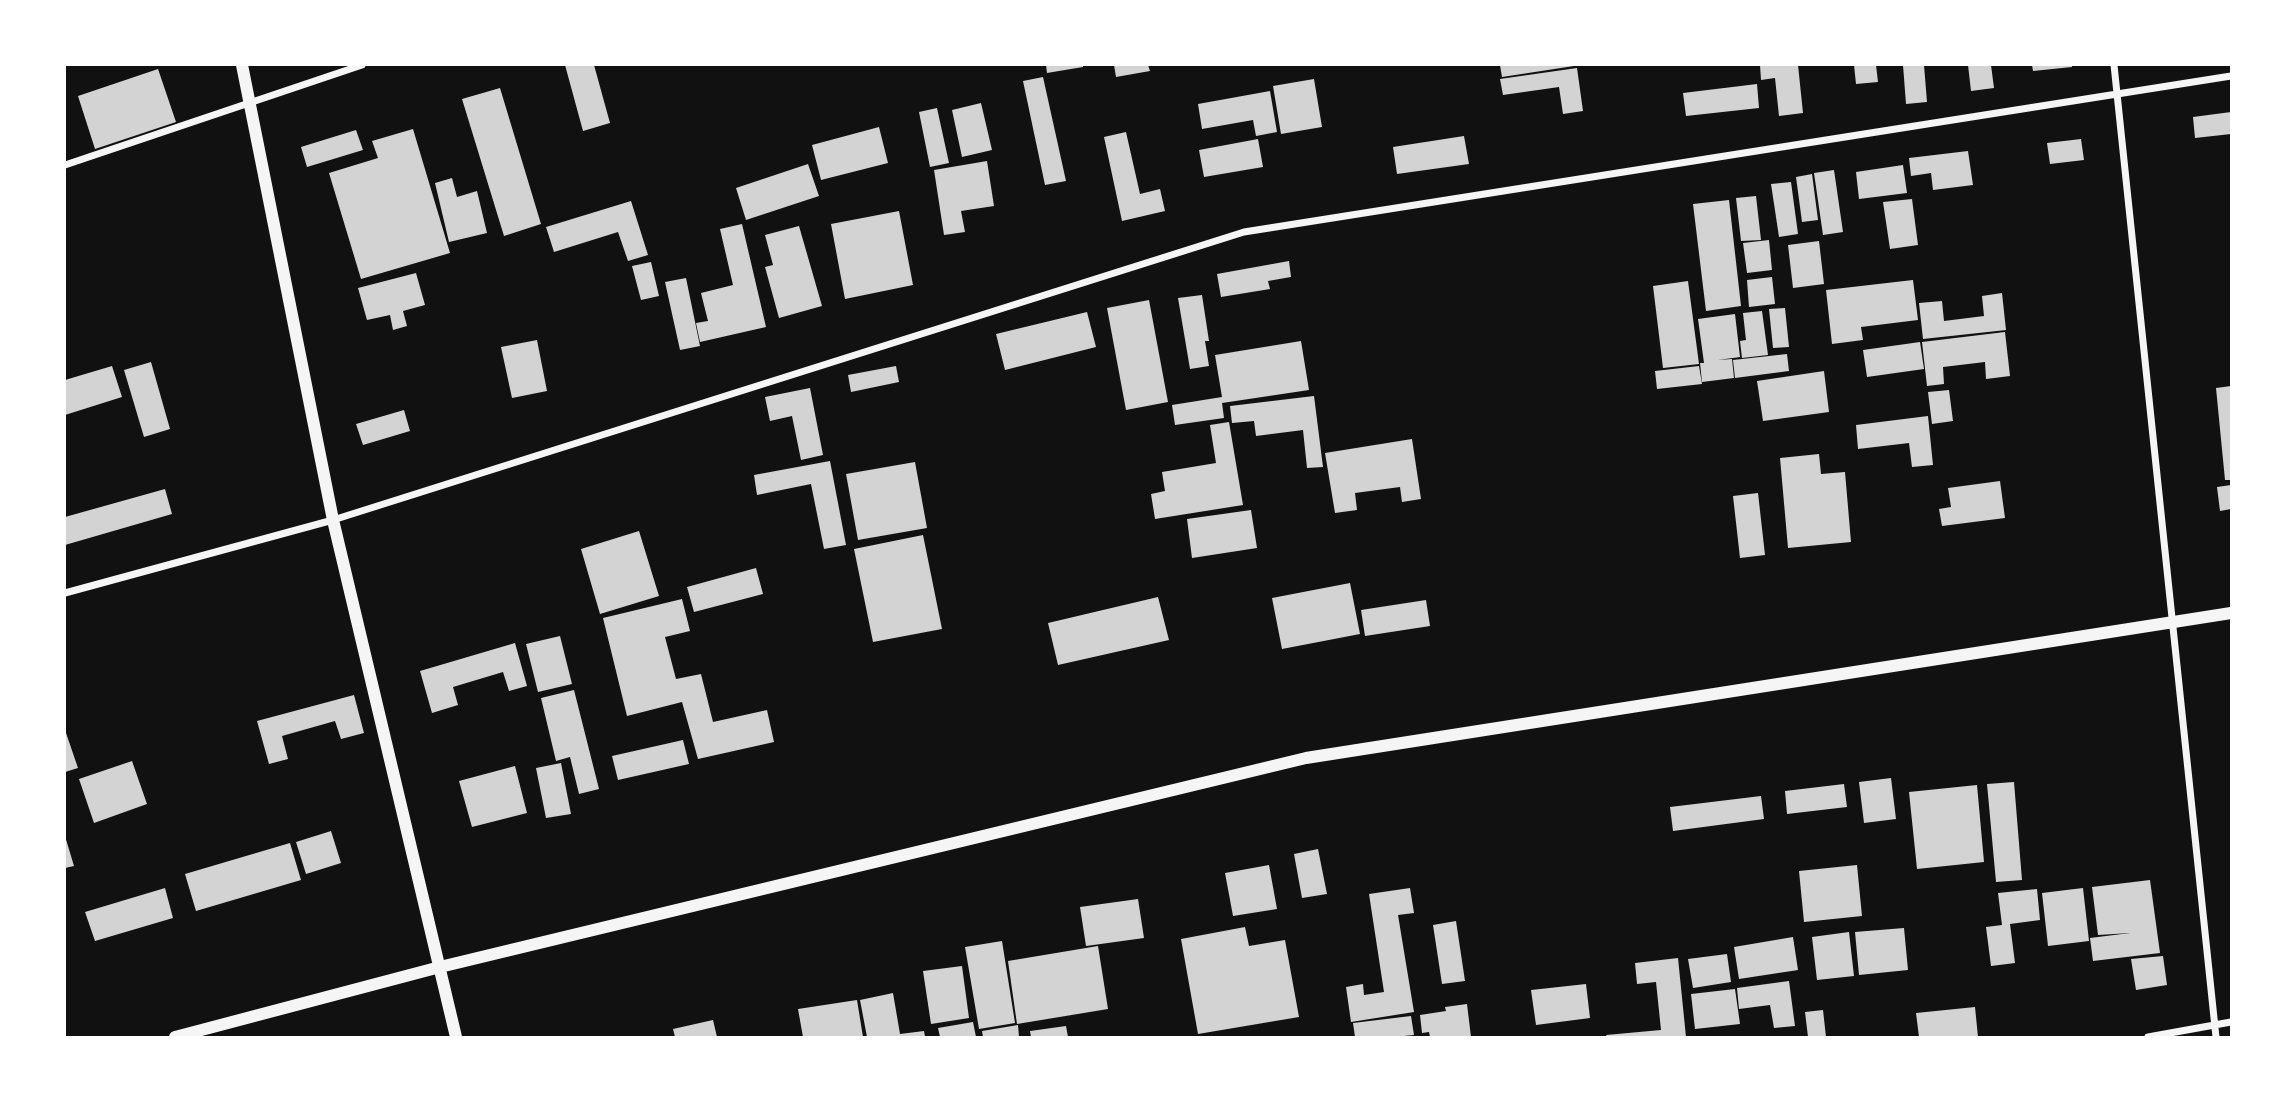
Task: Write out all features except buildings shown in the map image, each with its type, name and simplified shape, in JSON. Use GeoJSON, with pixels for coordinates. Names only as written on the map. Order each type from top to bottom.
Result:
{"type":"FeatureCollection","features":[{"type":"Feature","properties":{"kind":"street"},"geometry":{"type":"LineString","coordinates":[[242,65],[333,520],[456,1037]]}},
{"type":"Feature","properties":{"kind":"street"},"geometry":{"type":"LineString","coordinates":[[65,165],[362,65]]}},
{"type":"Feature","properties":{"kind":"street"},"geometry":{"type":"LineString","coordinates":[[2114,65],[2216,1037]]}},
{"type":"Feature","properties":{"kind":"street"},"geometry":{"type":"LineString","coordinates":[[65,593],[333,520],[1244,232],[2231,76]]}},
{"type":"Feature","properties":{"kind":"street"},"geometry":{"type":"LineString","coordinates":[[175,1037],[440,967],[1306,758],[2231,613]]}},
{"type":"Feature","properties":{"kind":"street"},"geometry":{"type":"LineString","coordinates":[[2148,1037],[2231,1022]]}}]}
